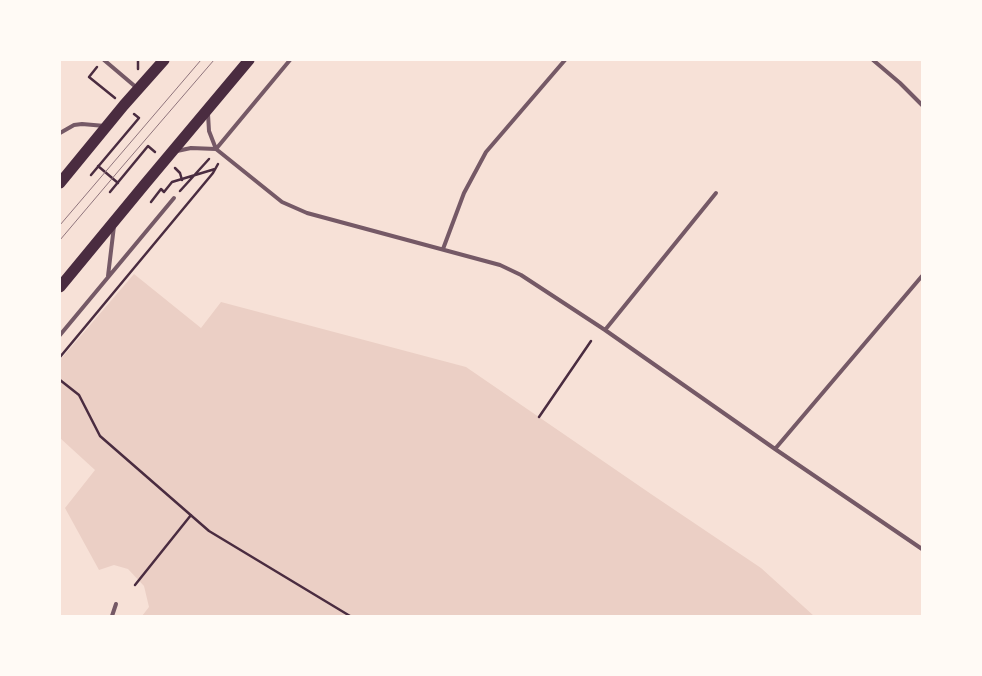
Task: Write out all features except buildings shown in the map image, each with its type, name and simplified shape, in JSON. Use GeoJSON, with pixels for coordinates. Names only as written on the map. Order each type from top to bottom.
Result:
{"type":"FeatureCollection","features":[{"type":"Feature","properties":{"kind":"highway"},"geometry":{"type":"LineString","coordinates":[[60,183],[164,60]]}},
{"type":"Feature","properties":{"kind":"highway"},"geometry":{"type":"LineString","coordinates":[[60,287],[249,60]]}},
{"type":"Feature","properties":{"kind":"street"},"geometry":{"type":"LineString","coordinates":[[104,60],[139,90]]}},
{"type":"Feature","properties":{"kind":"street"},"geometry":{"type":"LineString","coordinates":[[216,149],[290,60]]}},
{"type":"Feature","properties":{"kind":"street"},"geometry":{"type":"LineString","coordinates":[[443,249],[464,193],[486,152],[565,60]]}},
{"type":"Feature","properties":{"kind":"street"},"geometry":{"type":"LineString","coordinates":[[873,60],[900,83],[922,105]]}},
{"type":"Feature","properties":{"kind":"street"},"geometry":{"type":"LineString","coordinates":[[207,109],[209,131],[216,149],[282,202],[307,213],[500,264],[521,275],[604,330],[922,549]]}},
{"type":"Feature","properties":{"kind":"street"},"geometry":{"type":"LineString","coordinates":[[60,133],[74,125],[82,124],[107,126]]}},
{"type":"Feature","properties":{"kind":"street"},"geometry":{"type":"LineString","coordinates":[[171,152],[191,148],[216,149]]}},
{"type":"Feature","properties":{"kind":"street"},"geometry":{"type":"LineString","coordinates":[[604,330],[716,193]]}},
{"type":"Feature","properties":{"kind":"street"},"geometry":{"type":"LineString","coordinates":[[60,335],[174,198]]}},
{"type":"Feature","properties":{"kind":"street"},"geometry":{"type":"LineString","coordinates":[[108,277],[115,220]]}},
{"type":"Feature","properties":{"kind":"street"},"geometry":{"type":"LineString","coordinates":[[775,449],[922,276]]}},
{"type":"Feature","properties":{"kind":"street"},"geometry":{"type":"LineString","coordinates":[[112,616],[116,604]]}},
{"type":"Feature","properties":{"kind":"path"},"geometry":{"type":"LineString","coordinates":[[90,175],[139,118],[89,77],[97,67]]}},
{"type":"Feature","properties":{"kind":"path"},"geometry":{"type":"LineString","coordinates":[[110,192],[148,146]]}},
{"type":"Feature","properties":{"kind":"path"},"geometry":{"type":"LineString","coordinates":[[174,198],[216,149]]}},
{"type":"Feature","properties":{"kind":"path"},"geometry":{"type":"LineString","coordinates":[[60,357],[213,173],[218,164]]}},
{"type":"Feature","properties":{"kind":"path"},"geometry":{"type":"LineString","coordinates":[[98,166],[118,183]]}},
{"type":"Feature","properties":{"kind":"path"},"geometry":{"type":"LineString","coordinates":[[150,202],[161,189],[164,192],[172,182],[215,169]]}},
{"type":"Feature","properties":{"kind":"path"},"geometry":{"type":"LineString","coordinates":[[539,417],[591,341]]}},
{"type":"Feature","properties":{"kind":"path"},"geometry":{"type":"LineString","coordinates":[[60,380],[79,395],[100,436],[209,531],[350,616]]}},
{"type":"Feature","properties":{"kind":"path"},"geometry":{"type":"LineString","coordinates":[[135,585],[191,515]]}},
{"type":"Feature","properties":{"kind":"shaded area"},"geometry":{"type":"Polygon","coordinates":[[[134,274],[201,328],[221,302],[466,367],[761,568],[814,616],[142,616],[149,607],[144,586],[128,569],[114,565],[99,570],[65,508],[95,470],[60,438],[60,360],[134,274]]]}},
{"type":"Feature","properties":{"kind":"tram line"},"geometry":{"type":"LineString","coordinates":[[60,225],[201,60]]}},
{"type":"Feature","properties":{"kind":"tram line"},"geometry":{"type":"LineString","coordinates":[[60,240],[214,60]]}}]}
